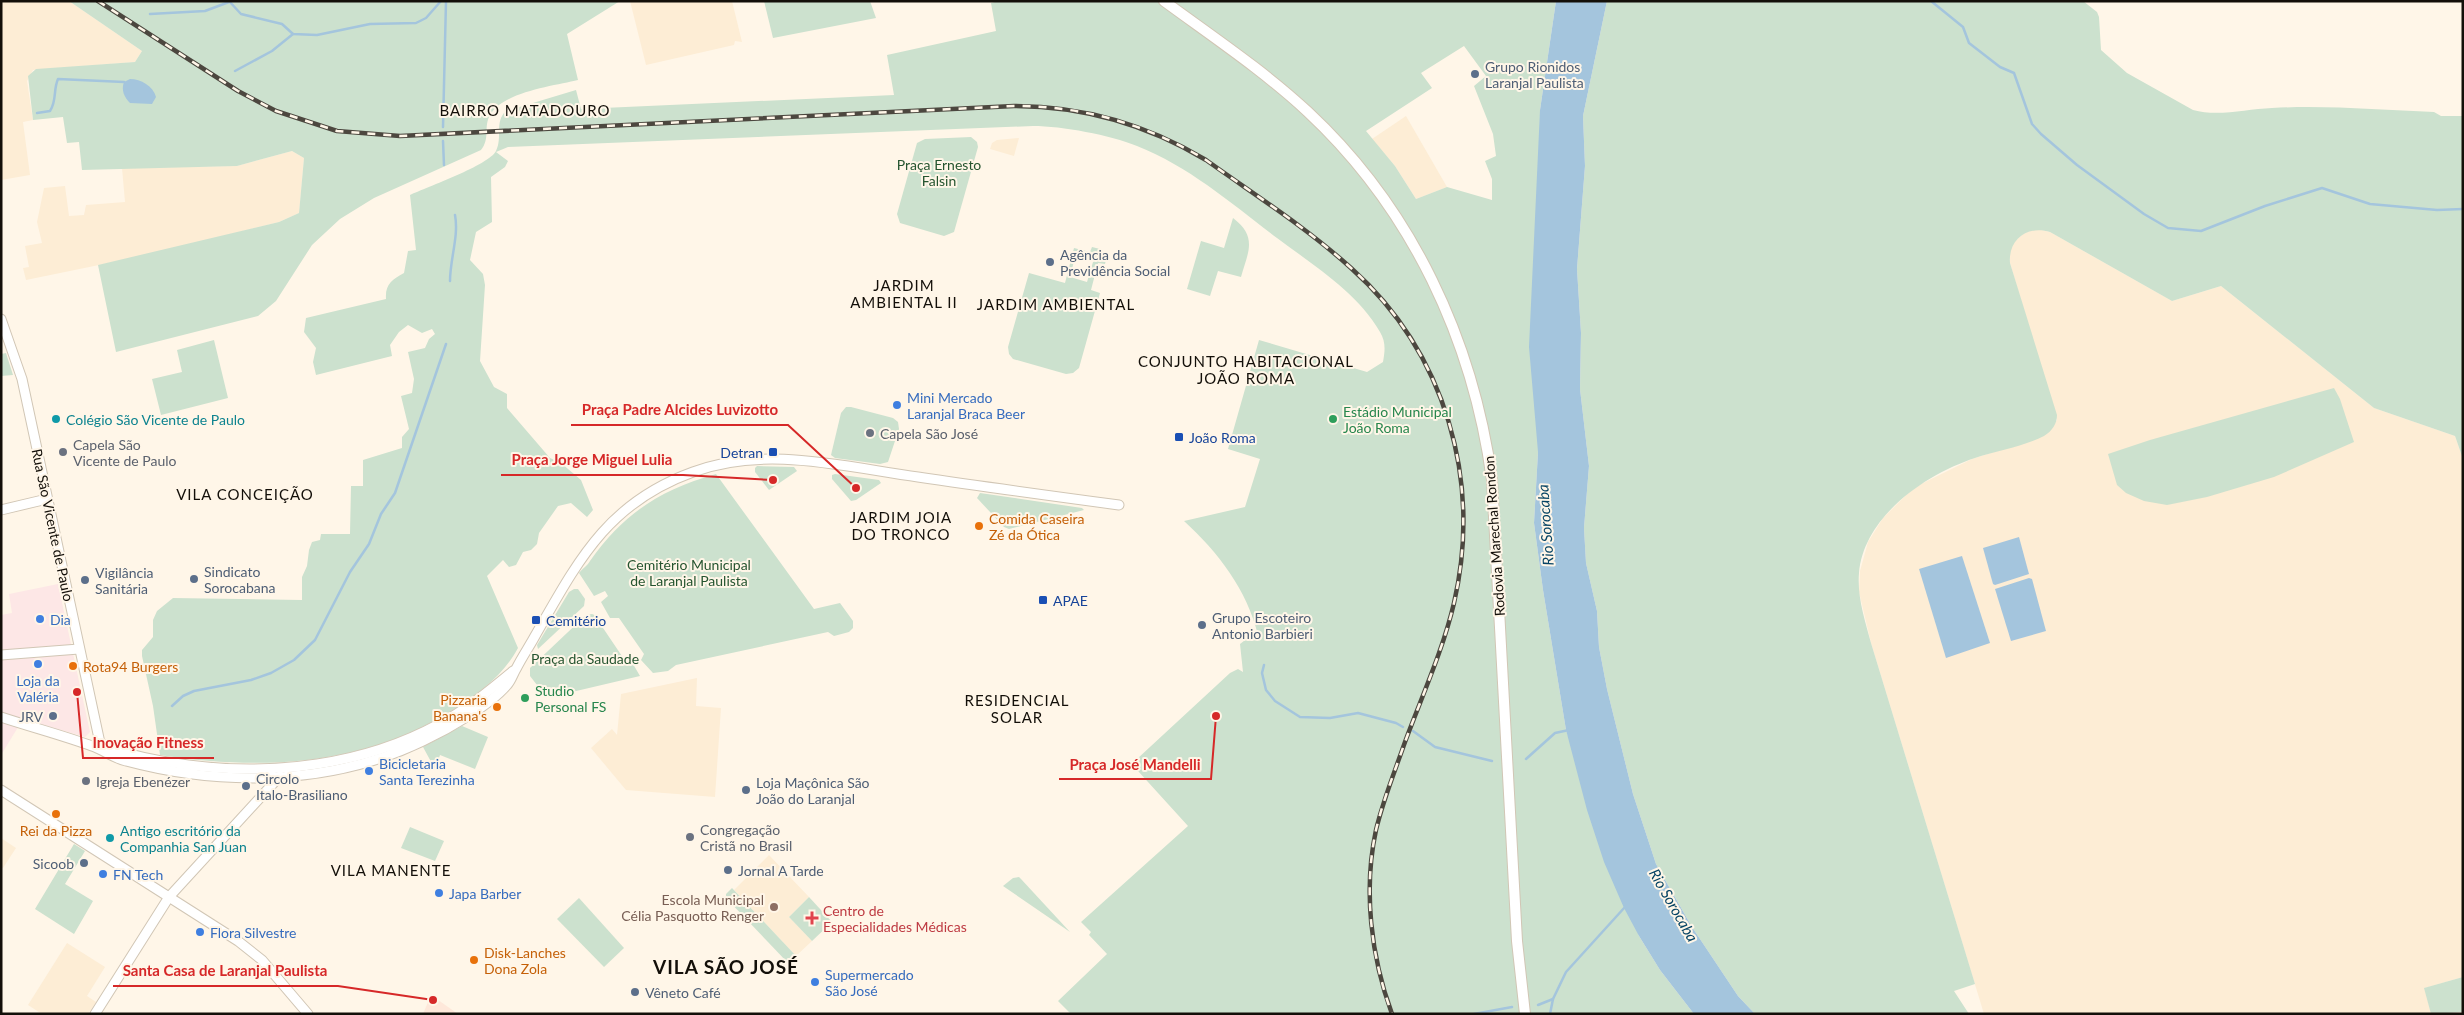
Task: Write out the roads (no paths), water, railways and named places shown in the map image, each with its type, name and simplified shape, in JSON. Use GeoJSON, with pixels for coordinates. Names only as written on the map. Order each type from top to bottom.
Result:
{"type":"FeatureCollection","features":[{"type":"Feature","properties":{"kind":"main road","name":"Rodovia Marechal Rondon"},"geometry":{"type":"LineString","coordinates":[[1164,1],[1292,98],[1325,128],[1360,168],[1388,205],[1417,250],[1438,290],[1463,351],[1481,415],[1492,487],[1518,941],[1525,1014]]}},
{"type":"Feature","properties":{"kind":"street","name":"Rua São Vicente de Paulo"},"geometry":{"type":"LineString","coordinates":[[1,319],[22,379],[98,741]]}},
{"type":"Feature","properties":{"kind":"street"},"geometry":{"type":"LineString","coordinates":[[1,717],[98,741],[110,756],[125,761],[182,768],[280,773],[350,758],[389,747],[417,736],[468,706],[515,670],[583,556],[609,523],[644,494],[667,482],[705,468],[741,461],[799,461],[1119,505]]}},
{"type":"Feature","properties":{"kind":"street"},"geometry":{"type":"LineString","coordinates":[[1,510],[48,499]]}},
{"type":"Feature","properties":{"kind":"street"},"geometry":{"type":"LineString","coordinates":[[1,655],[79,649]]}},
{"type":"Feature","properties":{"kind":"street"},"geometry":{"type":"LineString","coordinates":[[95,1014],[169,897],[280,773]]}},
{"type":"Feature","properties":{"kind":"street"},"geometry":{"type":"LineString","coordinates":[[1,790],[253,952],[308,1014]]}},
{"type":"Feature","properties":{"kind":"water","name":"Rio Sorocaba"},"geometry":{"type":"Polygon","coordinates":[[[1556,1],[1607,1],[1583,116],[1585,166],[1577,269],[1581,333],[1580,389],[1589,466],[1584,528],[1586,563],[1597,611],[1599,647],[1607,689],[1633,794],[1656,864],[1692,927],[1738,996],[1755,1014],[1694,1014],[1660,970],[1624,908],[1604,862],[1587,810],[1566,730],[1534,523],[1538,452],[1529,347],[1540,110],[1556,1]]]}},
{"type":"Feature","properties":{"kind":"water"},"geometry":{"type":"Polygon","coordinates":[[[130,79],[149,86],[156,97],[152,104],[130,103],[128,101],[123,88],[124,82],[130,79]]]}},
{"type":"Feature","properties":{"kind":"water"},"geometry":{"type":"Polygon","coordinates":[[[2019,537],[2029,574],[1993,584],[1983,548],[2019,537]]]}},
{"type":"Feature","properties":{"kind":"water"},"geometry":{"type":"Polygon","coordinates":[[[1962,556],[1990,643],[1946,658],[1919,569],[1962,556]]]}},
{"type":"Feature","properties":{"kind":"water"},"geometry":{"type":"Polygon","coordinates":[[[2029,578],[2032,579],[2046,631],[2011,641],[1995,589],[2029,578]]]}},
{"type":"Feature","properties":{"kind":"waterway"},"geometry":{"type":"LineString","coordinates":[[229,1],[241,14],[282,24],[293,34],[317,35],[370,24],[416,23],[426,18],[441,1]]}},
{"type":"Feature","properties":{"kind":"waterway"},"geometry":{"type":"LineString","coordinates":[[443,127],[446,1]]}},
{"type":"Feature","properties":{"kind":"waterway"},"geometry":{"type":"LineString","coordinates":[[1931,1],[1963,27],[1969,43],[2000,67],[2014,73],[2032,124],[2041,134],[2077,165],[2144,214],[2168,228],[2201,231],[2265,206],[2322,188],[2370,204],[2437,210],[2463,209]]}},
{"type":"Feature","properties":{"kind":"waterway"},"geometry":{"type":"LineString","coordinates":[[150,14],[205,11],[229,2]]}},
{"type":"Feature","properties":{"kind":"waterway"},"geometry":{"type":"LineString","coordinates":[[235,71],[272,51],[293,34]]}},
{"type":"Feature","properties":{"kind":"waterway"},"geometry":{"type":"LineString","coordinates":[[37,113],[50,111],[54,103],[58,79],[124,82]]}},
{"type":"Feature","properties":{"kind":"waterway"},"geometry":{"type":"LineString","coordinates":[[443,141],[444,165]]}},
{"type":"Feature","properties":{"kind":"waterway"},"geometry":{"type":"LineString","coordinates":[[450,281],[456,231],[455,215]]}},
{"type":"Feature","properties":{"kind":"waterway"},"geometry":{"type":"LineString","coordinates":[[172,706],[183,696],[194,691],[251,680],[271,673],[294,660],[315,640],[350,572],[369,544],[381,514],[395,493],[446,344]]}},
{"type":"Feature","properties":{"kind":"waterway"},"geometry":{"type":"LineString","coordinates":[[1264,665],[1262,673],[1266,690],[1275,701],[1300,717],[1330,718],[1358,713],[1396,723],[1403,727]]}},
{"type":"Feature","properties":{"kind":"waterway"},"geometry":{"type":"LineString","coordinates":[[1526,759],[1555,733],[1569,730]]}},
{"type":"Feature","properties":{"kind":"waterway"},"geometry":{"type":"LineString","coordinates":[[1413,731],[1435,747],[1492,761]]}},
{"type":"Feature","properties":{"kind":"waterway"},"geometry":{"type":"LineString","coordinates":[[1550,1014],[1553,999],[1566,972],[1625,907]]}},
{"type":"Feature","properties":{"kind":"waterway"},"geometry":{"type":"LineString","coordinates":[[1538,1005],[1553,999]]}},
{"type":"Feature","properties":{"kind":"waterway"},"geometry":{"type":"LineString","coordinates":[[1474,1014],[1512,1007]]}},
{"type":"Feature","properties":{"kind":"railway"},"geometry":{"type":"LineString","coordinates":[[98,1],[238,91],[276,111],[337,131],[400,136],[1014,106],[1065,109],[1137,127],[1183,147],[1206,160],[1317,239],[1351,268],[1384,302],[1411,339],[1433,379],[1449,422],[1459,466],[1463,511],[1462,557],[1454,603],[1438,656],[1386,797],[1376,830],[1372,853],[1370,876],[1371,923],[1379,970],[1392,1014]]}},
{"type":"Feature","properties":{"kind":"place","name":"Grupo Rionidos Laranjal Paulista"},"geometry":{"type":"Point","coordinates":[1475,74]}},
{"type":"Feature","properties":{"kind":"place","name":"Agência da Previdência Social"},"geometry":{"type":"Point","coordinates":[1050,262]}},
{"type":"Feature","properties":{"kind":"place","name":"Mini Mercado Laranjal Braca Beer"},"geometry":{"type":"Point","coordinates":[897,405]}},
{"type":"Feature","properties":{"kind":"place","name":"Colégio São Vicente de Paulo"},"geometry":{"type":"Point","coordinates":[56,419]}},
{"type":"Feature","properties":{"kind":"place","name":"Estádio Municipal João Roma"},"geometry":{"type":"Point","coordinates":[1333,419]}},
{"type":"Feature","properties":{"kind":"place","name":"Capela São José"},"geometry":{"type":"Point","coordinates":[870,433]}},
{"type":"Feature","properties":{"kind":"place","name":"João Roma"},"geometry":{"type":"Point","coordinates":[1179,437]}},
{"type":"Feature","properties":{"kind":"place","name":"Capela São Vicente de Paulo"},"geometry":{"type":"Point","coordinates":[63,452]}},
{"type":"Feature","properties":{"kind":"place","name":"Detran"},"geometry":{"type":"Point","coordinates":[773,452]}},
{"type":"Feature","properties":{"kind":"place","name":"Praça Jorge Miguel Lulia"},"geometry":{"type":"Point","coordinates":[773,480]}},
{"type":"Feature","properties":{"kind":"place","name":"Praça Padre Alcides Luvizotto"},"geometry":{"type":"Point","coordinates":[856,488]}},
{"type":"Feature","properties":{"kind":"place","name":"Comida Caseira Zé da Ótica"},"geometry":{"type":"Point","coordinates":[979,526]}},
{"type":"Feature","properties":{"kind":"place","name":"Sindicato Sorocabana"},"geometry":{"type":"Point","coordinates":[194,579]}},
{"type":"Feature","properties":{"kind":"place","name":"Vigilância Sanitária"},"geometry":{"type":"Point","coordinates":[85,580]}},
{"type":"Feature","properties":{"kind":"place","name":"APAE"},"geometry":{"type":"Point","coordinates":[1043,600]}},
{"type":"Feature","properties":{"kind":"place","name":"Dia"},"geometry":{"type":"Point","coordinates":[40,619]}},
{"type":"Feature","properties":{"kind":"place","name":"Cemitério"},"geometry":{"type":"Point","coordinates":[536,620]}},
{"type":"Feature","properties":{"kind":"place","name":"Grupo Escoteiro Antonio Barbieri"},"geometry":{"type":"Point","coordinates":[1202,625]}},
{"type":"Feature","properties":{"kind":"place","name":"Loja da Valéria"},"geometry":{"type":"Point","coordinates":[38,664]}},
{"type":"Feature","properties":{"kind":"place","name":"Rota94 Burgers"},"geometry":{"type":"Point","coordinates":[73,666]}},
{"type":"Feature","properties":{"kind":"place","name":"Inovação Fitness"},"geometry":{"type":"Point","coordinates":[77,692]}},
{"type":"Feature","properties":{"kind":"place","name":"Studio Personal FS"},"geometry":{"type":"Point","coordinates":[525,698]}},
{"type":"Feature","properties":{"kind":"place","name":"Pizzaria Banana's"},"geometry":{"type":"Point","coordinates":[497,707]}},
{"type":"Feature","properties":{"kind":"place","name":"JRV"},"geometry":{"type":"Point","coordinates":[53,716]}},
{"type":"Feature","properties":{"kind":"place","name":"Praça José Mandelli"},"geometry":{"type":"Point","coordinates":[1216,716]}},
{"type":"Feature","properties":{"kind":"place","name":"Bicicletaria Santa Terezinha"},"geometry":{"type":"Point","coordinates":[369,771]}},
{"type":"Feature","properties":{"kind":"place","name":"Igreja Ebenézer"},"geometry":{"type":"Point","coordinates":[86,781]}},
{"type":"Feature","properties":{"kind":"place","name":"Circolo Italo-Brasiliano"},"geometry":{"type":"Point","coordinates":[246,786]}},
{"type":"Feature","properties":{"kind":"place","name":"Loja Maçônica São João do Laranjal"},"geometry":{"type":"Point","coordinates":[746,790]}},
{"type":"Feature","properties":{"kind":"place","name":"Rei da Pizza"},"geometry":{"type":"Point","coordinates":[56,814]}},
{"type":"Feature","properties":{"kind":"place","name":"Congregação Cristã no Brasil"},"geometry":{"type":"Point","coordinates":[690,837]}},
{"type":"Feature","properties":{"kind":"place","name":"Antigo escritório da Companhia San Juan"},"geometry":{"type":"Point","coordinates":[110,838]}},
{"type":"Feature","properties":{"kind":"place","name":"Sicoob"},"geometry":{"type":"Point","coordinates":[84,863]}},
{"type":"Feature","properties":{"kind":"place","name":"Jornal A Tarde"},"geometry":{"type":"Point","coordinates":[728,870]}},
{"type":"Feature","properties":{"kind":"place","name":"FN Tech"},"geometry":{"type":"Point","coordinates":[103,874]}},
{"type":"Feature","properties":{"kind":"place","name":"Japa Barber"},"geometry":{"type":"Point","coordinates":[439,893]}},
{"type":"Feature","properties":{"kind":"place","name":"Escola Municipal Célia Pasquotto Renger"},"geometry":{"type":"Point","coordinates":[774,907]}},
{"type":"Feature","properties":{"kind":"place","name":"Centro de Especialidades Médicas"},"geometry":{"type":"Point","coordinates":[812,918]}},
{"type":"Feature","properties":{"kind":"place","name":"Flora Silvestre"},"geometry":{"type":"Point","coordinates":[200,932]}},
{"type":"Feature","properties":{"kind":"place","name":"Disk-Lanches Dona Zola"},"geometry":{"type":"Point","coordinates":[474,960]}},
{"type":"Feature","properties":{"kind":"place","name":"Supermercado São José"},"geometry":{"type":"Point","coordinates":[815,982]}},
{"type":"Feature","properties":{"kind":"place","name":"Vêneto Café"},"geometry":{"type":"Point","coordinates":[635,992]}},
{"type":"Feature","properties":{"kind":"place","name":"Santa Casa de Laranjal Paulista"},"geometry":{"type":"Point","coordinates":[433,1000]}},
{"type":"Feature","properties":{"kind":"district","name":"BAIRRO MATADOURO"},"geometry":{"type":"Point","coordinates":[525,110]}},
{"type":"Feature","properties":{"kind":"district","name":"JARDIM AMBIENTAL II"},"geometry":{"type":"Point","coordinates":[904,294]}},
{"type":"Feature","properties":{"kind":"district","name":"JARDIM AMBIENTAL"},"geometry":{"type":"Point","coordinates":[1056,304]}},
{"type":"Feature","properties":{"kind":"district","name":"CONJUNTO HABITACIONAL JOÃO ROMA"},"geometry":{"type":"Point","coordinates":[1246,370]}},
{"type":"Feature","properties":{"kind":"district","name":"VILA CONCEIÇÃO"},"geometry":{"type":"Point","coordinates":[245,494]}},
{"type":"Feature","properties":{"kind":"district","name":"JARDIM JOIA DO TRONCO"},"geometry":{"type":"Point","coordinates":[901,526]}},
{"type":"Feature","properties":{"kind":"district","name":"RESIDENCIAL SOLAR"},"geometry":{"type":"Point","coordinates":[1017,708]}},
{"type":"Feature","properties":{"kind":"district","name":"VILA MANENTE"},"geometry":{"type":"Point","coordinates":[391,870]}},
{"type":"Feature","properties":{"kind":"district","name":"VILA SÃO JOSÉ"},"geometry":{"type":"Point","coordinates":[726,966]}},
{"type":"Feature","properties":{"kind":"park label","name":"Praça Ernesto Falsin"},"geometry":{"type":"Point","coordinates":[939,172]}},
{"type":"Feature","properties":{"kind":"park label","name":"Cemitério Municipal de Laranjal Paulista"},"geometry":{"type":"Point","coordinates":[689,572]}},
{"type":"Feature","properties":{"kind":"park label","name":"Praça da Saudade"},"geometry":{"type":"Point","coordinates":[585,658]}}]}
